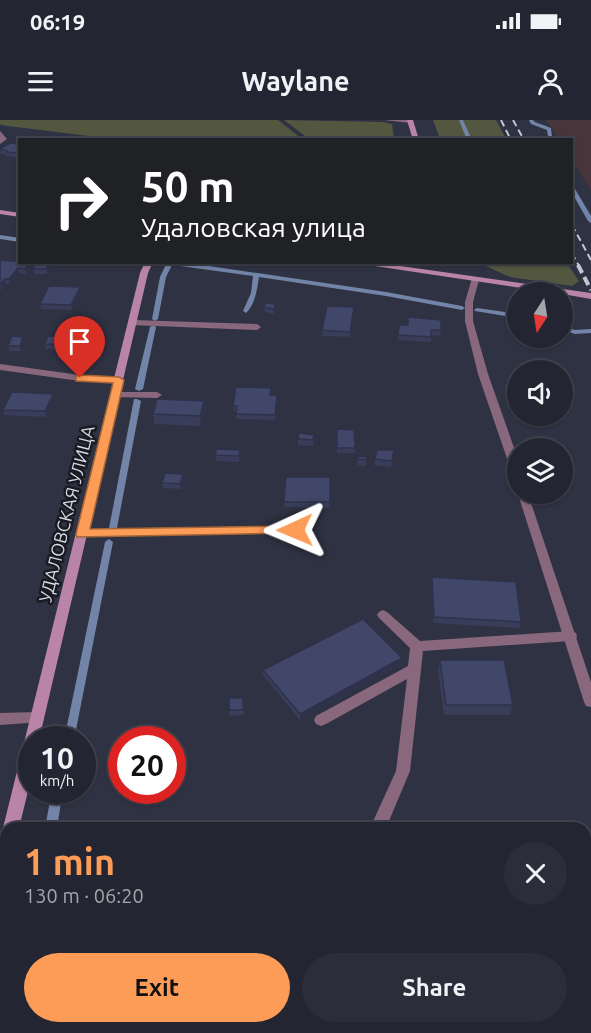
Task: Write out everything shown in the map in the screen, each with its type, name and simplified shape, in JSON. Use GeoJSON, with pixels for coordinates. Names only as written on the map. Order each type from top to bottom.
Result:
{"type":"FeatureCollection","features":[{"type":"Feature","properties":{"kind":"main road"},"geometry":{"type":"LineString","coordinates":[[410,121],[415,138]]}},
{"type":"Feature","properties":{"kind":"main road"},"geometry":{"type":"LineString","coordinates":[[0,212],[18,215]]}},
{"type":"Feature","properties":{"kind":"main road","name":"УДАЛОВСКАЯ УЛИЦА"},"geometry":{"type":"LineString","coordinates":[[35,726],[132,323],[148,264]]}},
{"type":"Feature","properties":{"kind":"main road"},"geometry":{"type":"LineString","coordinates":[[365,264],[591,296]]}},
{"type":"Feature","properties":{"kind":"main road"},"geometry":{"type":"LineString","coordinates":[[426,273],[429,264]]}},
{"type":"Feature","properties":{"kind":"main road","name":"УДАЛОВСКАЯ УЛИЦА"},"geometry":{"type":"LineString","coordinates":[[12,822],[18,799]]}},
{"type":"Feature","properties":{"kind":"street"},"geometry":{"type":"LineString","coordinates":[[387,120],[410,121]]}},
{"type":"Feature","properties":{"kind":"street"},"geometry":{"type":"LineString","coordinates":[[0,133],[4,139],[0,142]]}},
{"type":"Feature","properties":{"kind":"street"},"geometry":{"type":"LineString","coordinates":[[475,280],[469,302],[469,321],[483,374],[507,444]]}},
{"type":"Feature","properties":{"kind":"street"},"geometry":{"type":"LineString","coordinates":[[132,323],[257,327]]}},
{"type":"Feature","properties":{"kind":"street"},"geometry":{"type":"LineString","coordinates":[[0,367],[80,378],[119,380]]}},
{"type":"Feature","properties":{"kind":"street"},"geometry":{"type":"LineString","coordinates":[[115,395],[158,395]]}},
{"type":"Feature","properties":{"kind":"street"},"geometry":{"type":"LineString","coordinates":[[526,504],[591,702]]}},
{"type":"Feature","properties":{"kind":"street"},"geometry":{"type":"LineString","coordinates":[[82,534],[295,530]]}},
{"type":"Feature","properties":{"kind":"street"},"geometry":{"type":"LineString","coordinates":[[383,615],[417,646],[571,636]]}},
{"type":"Feature","properties":{"kind":"street"},"geometry":{"type":"LineString","coordinates":[[381,822],[403,771],[417,646]]}},
{"type":"Feature","properties":{"kind":"street"},"geometry":{"type":"LineString","coordinates":[[321,720],[414,669]]}},
{"type":"Feature","properties":{"kind":"street"},"geometry":{"type":"LineString","coordinates":[[0,719],[37,718]]}},
{"type":"Feature","properties":{"kind":"shaded area"},"geometry":{"type":"Polygon","coordinates":[[[546,120],[591,120],[591,190],[573,162],[573,138],[558,138],[546,120]]]}},
{"type":"Feature","properties":{"kind":"green space"},"geometry":{"type":"Polygon","coordinates":[[[0,120],[278,120],[301,138],[96,138],[0,125],[0,120]]]}},
{"type":"Feature","properties":{"kind":"green space"},"geometry":{"type":"Polygon","coordinates":[[[284,120],[383,122],[392,124],[394,138],[308,138],[284,120]]]}},
{"type":"Feature","properties":{"kind":"green space"},"geometry":{"type":"Polygon","coordinates":[[[433,120],[460,120],[468,138],[440,138],[433,120]]]}},
{"type":"Feature","properties":{"kind":"green space"},"geometry":{"type":"Polygon","coordinates":[[[462,120],[496,120],[505,138],[470,138],[462,120]]]}},
{"type":"Feature","properties":{"kind":"green space"},"geometry":{"type":"Polygon","coordinates":[[[481,264],[568,264],[579,281],[573,285],[573,282],[544,282],[510,277],[481,264]]]}},
{"type":"Feature","properties":{"kind":"building"},"geometry":{"type":"Polygon","coordinates":[[[10,143],[18,144],[18,153],[0,149],[10,143]]]}},
{"type":"Feature","properties":{"kind":"building"},"geometry":{"type":"Polygon","coordinates":[[[0,260],[29,264],[25,269],[18,268],[9,279],[5,279],[0,284],[0,260]]]}},
{"type":"Feature","properties":{"kind":"building"},"geometry":{"type":"Polygon","coordinates":[[[36,264],[49,264],[46,269],[33,269],[36,264]]]}},
{"type":"Feature","properties":{"kind":"building"},"geometry":{"type":"Polygon","coordinates":[[[49,286],[80,287],[71,305],[40,304],[49,286]]]}},
{"type":"Feature","properties":{"kind":"building"},"geometry":{"type":"Polygon","coordinates":[[[266,303],[275,304],[274,309],[264,307],[266,303]]]}},
{"type":"Feature","properties":{"kind":"building"},"geometry":{"type":"Polygon","coordinates":[[[327,306],[354,307],[350,332],[322,330],[327,306]]]}},
{"type":"Feature","properties":{"kind":"building"},"geometry":{"type":"Polygon","coordinates":[[[408,317],[441,320],[441,330],[431,330],[431,337],[398,335],[399,325],[408,325],[408,317]]]}},
{"type":"Feature","properties":{"kind":"building"},"geometry":{"type":"Polygon","coordinates":[[[12,336],[23,337],[20,346],[8,346],[12,336]]]}},
{"type":"Feature","properties":{"kind":"building"},"geometry":{"type":"Polygon","coordinates":[[[48,336],[81,337],[77,345],[45,344],[48,336]]]}},
{"type":"Feature","properties":{"kind":"building"},"geometry":{"type":"Polygon","coordinates":[[[236,387],[271,388],[270,395],[277,395],[275,415],[236,414],[237,406],[233,406],[236,387]]]}},
{"type":"Feature","properties":{"kind":"building"},"geometry":{"type":"Polygon","coordinates":[[[12,392],[53,394],[45,411],[3,410],[12,392]]]}},
{"type":"Feature","properties":{"kind":"building"},"geometry":{"type":"Polygon","coordinates":[[[157,399],[204,401],[200,416],[153,414],[157,399]]]}},
{"type":"Feature","properties":{"kind":"building"},"geometry":{"type":"Polygon","coordinates":[[[337,429],[354,430],[355,448],[337,448],[337,429]]]}},
{"type":"Feature","properties":{"kind":"building"},"geometry":{"type":"Polygon","coordinates":[[[299,433],[314,435],[313,440],[298,439],[299,433]]]}},
{"type":"Feature","properties":{"kind":"building"},"geometry":{"type":"Polygon","coordinates":[[[217,449],[240,450],[239,456],[215,455],[217,449]]]}},
{"type":"Feature","properties":{"kind":"building"},"geometry":{"type":"Polygon","coordinates":[[[377,450],[394,450],[392,461],[375,459],[377,450]]]}},
{"type":"Feature","properties":{"kind":"building"},"geometry":{"type":"Polygon","coordinates":[[[358,456],[367,457],[366,460],[357,459],[358,456]]]}},
{"type":"Feature","properties":{"kind":"building"},"geometry":{"type":"Polygon","coordinates":[[[165,473],[183,474],[180,484],[162,483],[165,473]]]}},
{"type":"Feature","properties":{"kind":"building"},"geometry":{"type":"Polygon","coordinates":[[[286,477],[330,477],[330,502],[284,502],[286,477]]]}},
{"type":"Feature","properties":{"kind":"building"},"geometry":{"type":"Polygon","coordinates":[[[432,577],[516,582],[521,622],[434,617],[432,577]]]}},
{"type":"Feature","properties":{"kind":"building"},"geometry":{"type":"Polygon","coordinates":[[[363,619],[402,658],[300,714],[263,670],[363,619]]]}},
{"type":"Feature","properties":{"kind":"building"},"geometry":{"type":"Polygon","coordinates":[[[440,660],[504,660],[513,705],[446,705],[440,660]]]}},
{"type":"Feature","properties":{"kind":"building"},"geometry":{"type":"Polygon","coordinates":[[[229,698],[243,698],[243,710],[229,710],[229,698]]]}},
{"type":"Feature","properties":{"kind":"waterway"},"geometry":{"type":"LineString","coordinates":[[461,120],[469,138]]}},
{"type":"Feature","properties":{"kind":"waterway"},"geometry":{"type":"LineString","coordinates":[[531,120],[549,129],[550,136],[548,138]]}},
{"type":"Feature","properties":{"kind":"waterway"},"geometry":{"type":"LineString","coordinates":[[573,191],[591,221]]}},
{"type":"Feature","properties":{"kind":"waterway"},"geometry":{"type":"LineString","coordinates":[[0,237],[18,240]]}},
{"type":"Feature","properties":{"kind":"waterway"},"geometry":{"type":"LineString","coordinates":[[155,319],[163,277],[170,264]]}},
{"type":"Feature","properties":{"kind":"waterway"},"geometry":{"type":"LineString","coordinates":[[180,264],[386,294],[462,308]]}},
{"type":"Feature","properties":{"kind":"waterway"},"geometry":{"type":"LineString","coordinates":[[246,311],[254,293],[256,276]]}},
{"type":"Feature","properties":{"kind":"waterway"},"geometry":{"type":"LineString","coordinates":[[477,310],[507,314]]}},
{"type":"Feature","properties":{"kind":"waterway"},"geometry":{"type":"LineString","coordinates":[[139,389],[153,327]]}},
{"type":"Feature","properties":{"kind":"waterway"},"geometry":{"type":"LineString","coordinates":[[573,331],[591,331]]}},
{"type":"Feature","properties":{"kind":"waterway"},"geometry":{"type":"LineString","coordinates":[[113,528],[137,401]]}},
{"type":"Feature","properties":{"kind":"waterway"},"geometry":{"type":"LineString","coordinates":[[72,726],[109,542]]}},
{"type":"Feature","properties":{"kind":"waterway"},"geometry":{"type":"LineString","coordinates":[[52,822],[55,804]]}},
{"type":"Feature","properties":{"kind":"railway"},"geometry":{"type":"LineString","coordinates":[[501,120],[510,138]]}},
{"type":"Feature","properties":{"kind":"railway"},"geometry":{"type":"LineString","coordinates":[[513,120],[523,138]]}},
{"type":"Feature","properties":{"kind":"railway"},"geometry":{"type":"LineString","coordinates":[[573,227],[591,260]]}},
{"type":"Feature","properties":{"kind":"railway"},"geometry":{"type":"LineString","coordinates":[[573,255],[579,266]]}},
{"type":"Feature","properties":{"kind":"railway"},"geometry":{"type":"LineString","coordinates":[[578,265],[591,290]]}},
{"type":"Feature","properties":{"kind":"route"},"geometry":{"type":"LineString","coordinates":[[80,378],[119,380],[82,534],[295,530]]}}]}
